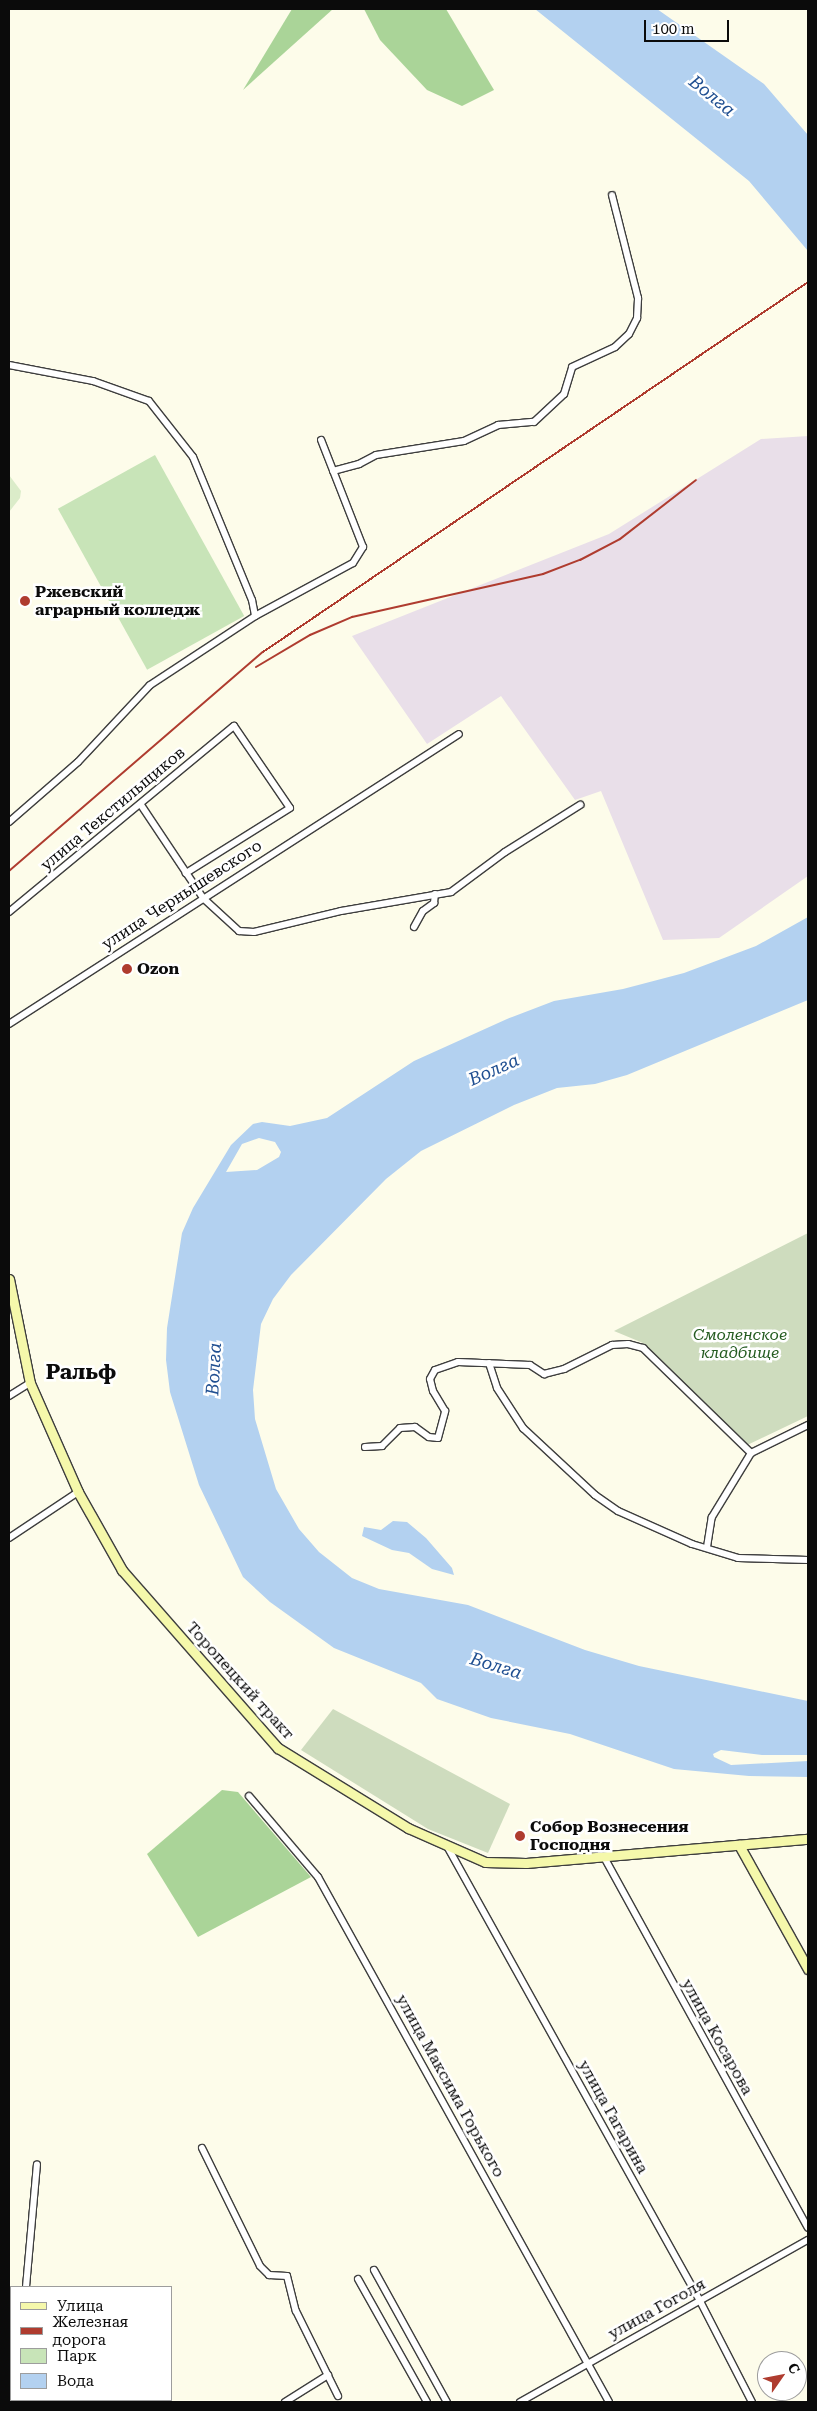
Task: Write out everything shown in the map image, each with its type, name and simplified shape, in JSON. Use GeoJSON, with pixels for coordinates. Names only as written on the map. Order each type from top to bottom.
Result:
{"type":"FeatureCollection","features":[{"type":"Feature","properties":{"kind":"main road","name":"Торопецкий тракт"},"geometry":{"type":"LineString","coordinates":[[9,1278],[30,1383],[78,1492],[122,1570],[278,1748],[408,1828],[485,1862],[526,1863],[808,1840]]}},
{"type":"Feature","properties":{"kind":"main road"},"geometry":{"type":"LineString","coordinates":[[739,1846],[808,1969]]}},
{"type":"Feature","properties":{"kind":"street"},"geometry":{"type":"LineString","coordinates":[[333,471],[359,464],[376,455],[464,441],[498,425],[534,422],[564,394],[572,367],[615,348],[629,334],[637,318],[638,298],[612,195]]}},
{"type":"Feature","properties":{"kind":"street"},"geometry":{"type":"LineString","coordinates":[[9,365],[93,381],[149,402],[193,456],[252,600],[255,616]]}},
{"type":"Feature","properties":{"kind":"street"},"geometry":{"type":"LineString","coordinates":[[9,822],[78,762],[150,685],[255,616],[353,563],[363,547],[321,440]]}},
{"type":"Feature","properties":{"kind":"street","name":"улица Текстильщиков"},"geometry":{"type":"LineString","coordinates":[[9,912],[141,805],[234,726],[290,808],[186,873]]}},
{"type":"Feature","properties":{"kind":"street","name":"улица Чернышевского"},"geometry":{"type":"LineString","coordinates":[[9,1024],[370,789],[459,734]]}},
{"type":"Feature","properties":{"kind":"street"},"geometry":{"type":"LineString","coordinates":[[141,805],[203,898],[239,932],[254,932],[341,911],[451,892],[506,852],[580,805]]}},
{"type":"Feature","properties":{"kind":"street"},"geometry":{"type":"LineString","coordinates":[[414,926],[423,911],[434,903],[435,894]]}},
{"type":"Feature","properties":{"kind":"street"},"geometry":{"type":"LineString","coordinates":[[365,1447],[382,1446],[400,1428],[415,1427],[429,1436],[438,1438],[445,1411],[433,1391],[430,1379],[435,1370],[458,1362],[530,1365],[544,1374],[564,1368],[612,1345],[628,1344],[643,1348],[751,1453]]}},
{"type":"Feature","properties":{"kind":"street"},"geometry":{"type":"LineString","coordinates":[[490,1364],[497,1388],[523,1428],[595,1495],[618,1511],[651,1526],[738,1558],[808,1560]]}},
{"type":"Feature","properties":{"kind":"street"},"geometry":{"type":"LineString","coordinates":[[9,1396],[30,1383]]}},
{"type":"Feature","properties":{"kind":"street"},"geometry":{"type":"LineString","coordinates":[[707,1546],[712,1517],[751,1453],[808,1424]]}},
{"type":"Feature","properties":{"kind":"street"},"geometry":{"type":"LineString","coordinates":[[9,1538],[78,1492]]}},
{"type":"Feature","properties":{"kind":"street","name":"улица Максима Горького"},"geometry":{"type":"LineString","coordinates":[[249,1796],[318,1877],[610,2402]]}},
{"type":"Feature","properties":{"kind":"street","name":"улица Гагарина"},"geometry":{"type":"LineString","coordinates":[[447,1846],[700,2301],[752,2402]]}},
{"type":"Feature","properties":{"kind":"street","name":"улица Косарова"},"geometry":{"type":"LineString","coordinates":[[604,1857],[808,2228]]}},
{"type":"Feature","properties":{"kind":"street"},"geometry":{"type":"LineString","coordinates":[[202,2148],[260,2266],[268,2275],[286,2276],[296,2311],[338,2396]]}},
{"type":"Feature","properties":{"kind":"street"},"geometry":{"type":"LineString","coordinates":[[26,2286],[36,2164]]}},
{"type":"Feature","properties":{"kind":"street","name":"улица Гоголя"},"geometry":{"type":"LineString","coordinates":[[520,2402],[808,2240]]}},
{"type":"Feature","properties":{"kind":"street"},"geometry":{"type":"LineString","coordinates":[[374,2270],[448,2402]]}},
{"type":"Feature","properties":{"kind":"street"},"geometry":{"type":"LineString","coordinates":[[358,2279],[426,2402]]}},
{"type":"Feature","properties":{"kind":"street"},"geometry":{"type":"LineString","coordinates":[[285,2402],[328,2375]]}},
{"type":"Feature","properties":{"kind":"shaded area"},"geometry":{"type":"Polygon","coordinates":[[[808,436],[808,876],[719,938],[663,940],[601,791],[575,800],[501,696],[427,744],[352,636],[609,534],[761,439],[808,436]]]}},
{"type":"Feature","properties":{"kind":"green space"},"geometry":{"type":"Polygon","coordinates":[[[292,9],[333,9],[243,90],[292,9]]]}},
{"type":"Feature","properties":{"kind":"green space"},"geometry":{"type":"Polygon","coordinates":[[[364,9],[446,9],[494,90],[462,106],[427,90],[380,40],[364,9]]]}},
{"type":"Feature","properties":{"kind":"green space"},"geometry":{"type":"Polygon","coordinates":[[[155,455],[244,616],[147,670],[58,509],[155,455]]]}},
{"type":"Feature","properties":{"kind":"green space"},"geometry":{"type":"Polygon","coordinates":[[[9,475],[21,491],[20,498],[9,512],[9,475]]]}},
{"type":"Feature","properties":{"kind":"green space","name":"Смоленское кладбище"},"geometry":{"type":"Polygon","coordinates":[[[808,1233],[808,1416],[743,1447],[643,1343],[614,1331],[808,1233]]]}},
{"type":"Feature","properties":{"kind":"green space"},"geometry":{"type":"Polygon","coordinates":[[[333,1709],[510,1804],[488,1853],[428,1829],[301,1750],[333,1709]]]}},
{"type":"Feature","properties":{"kind":"green space"},"geometry":{"type":"Polygon","coordinates":[[[222,1790],[238,1792],[311,1877],[198,1937],[147,1854],[222,1790]]]}},
{"type":"Feature","properties":{"kind":"water","name":"Волга"},"geometry":{"type":"Polygon","coordinates":[[[535,9],[657,9],[764,84],[808,135],[808,251],[749,181],[535,9]]]}},
{"type":"Feature","properties":{"kind":"water","name":"Волга"},"geometry":{"type":"Polygon","coordinates":[[[808,917],[808,1000],[627,1075],[595,1084],[557,1088],[514,1105],[421,1151],[386,1179],[291,1275],[273,1299],[261,1324],[253,1390],[255,1419],[276,1489],[299,1529],[319,1552],[352,1578],[379,1589],[468,1605],[585,1650],[639,1666],[808,1701],[808,1755],[762,1755],[721,1750],[713,1754],[714,1757],[731,1765],[808,1761],[808,1777],[749,1776],[674,1769],[570,1734],[491,1718],[437,1699],[421,1683],[334,1648],[270,1602],[243,1577],[199,1485],[170,1392],[166,1360],[167,1328],[182,1233],[193,1208],[231,1145],[253,1124],[262,1122],[290,1126],[327,1118],[414,1061],[507,1019],[554,1001],[623,989],[684,973],[756,946],[808,917]],[[259,1138],[242,1144],[226,1172],[257,1170],[279,1157],[281,1152],[275,1142],[259,1138]]]}},
{"type":"Feature","properties":{"kind":"water"},"geometry":{"type":"Polygon","coordinates":[[[393,1521],[407,1522],[426,1538],[452,1568],[454,1575],[432,1569],[409,1553],[392,1550],[362,1536],[364,1527],[381,1530],[393,1521]]]}},
{"type":"Feature","properties":{"kind":"railway"},"geometry":{"type":"LineString","coordinates":[[9,871],[263,652],[808,282]]}},
{"type":"Feature","properties":{"kind":"railway"},"geometry":{"type":"LineString","coordinates":[[256,667],[310,635],[352,617],[543,574],[580,560],[620,539],[696,480]]}},
{"type":"Feature","properties":{"kind":"place","name":"Ржевский аграрный колледж"},"geometry":{"type":"Point","coordinates":[25,601]}},
{"type":"Feature","properties":{"kind":"place","name":"Ozon"},"geometry":{"type":"Point","coordinates":[127,969]}},
{"type":"Feature","properties":{"kind":"place","name":"Собор Вознесения Господня"},"geometry":{"type":"Point","coordinates":[520,1836]}},
{"type":"Feature","properties":{"kind":"district","name":"Ральф"},"geometry":{"type":"Point","coordinates":[81,1372]}}]}
